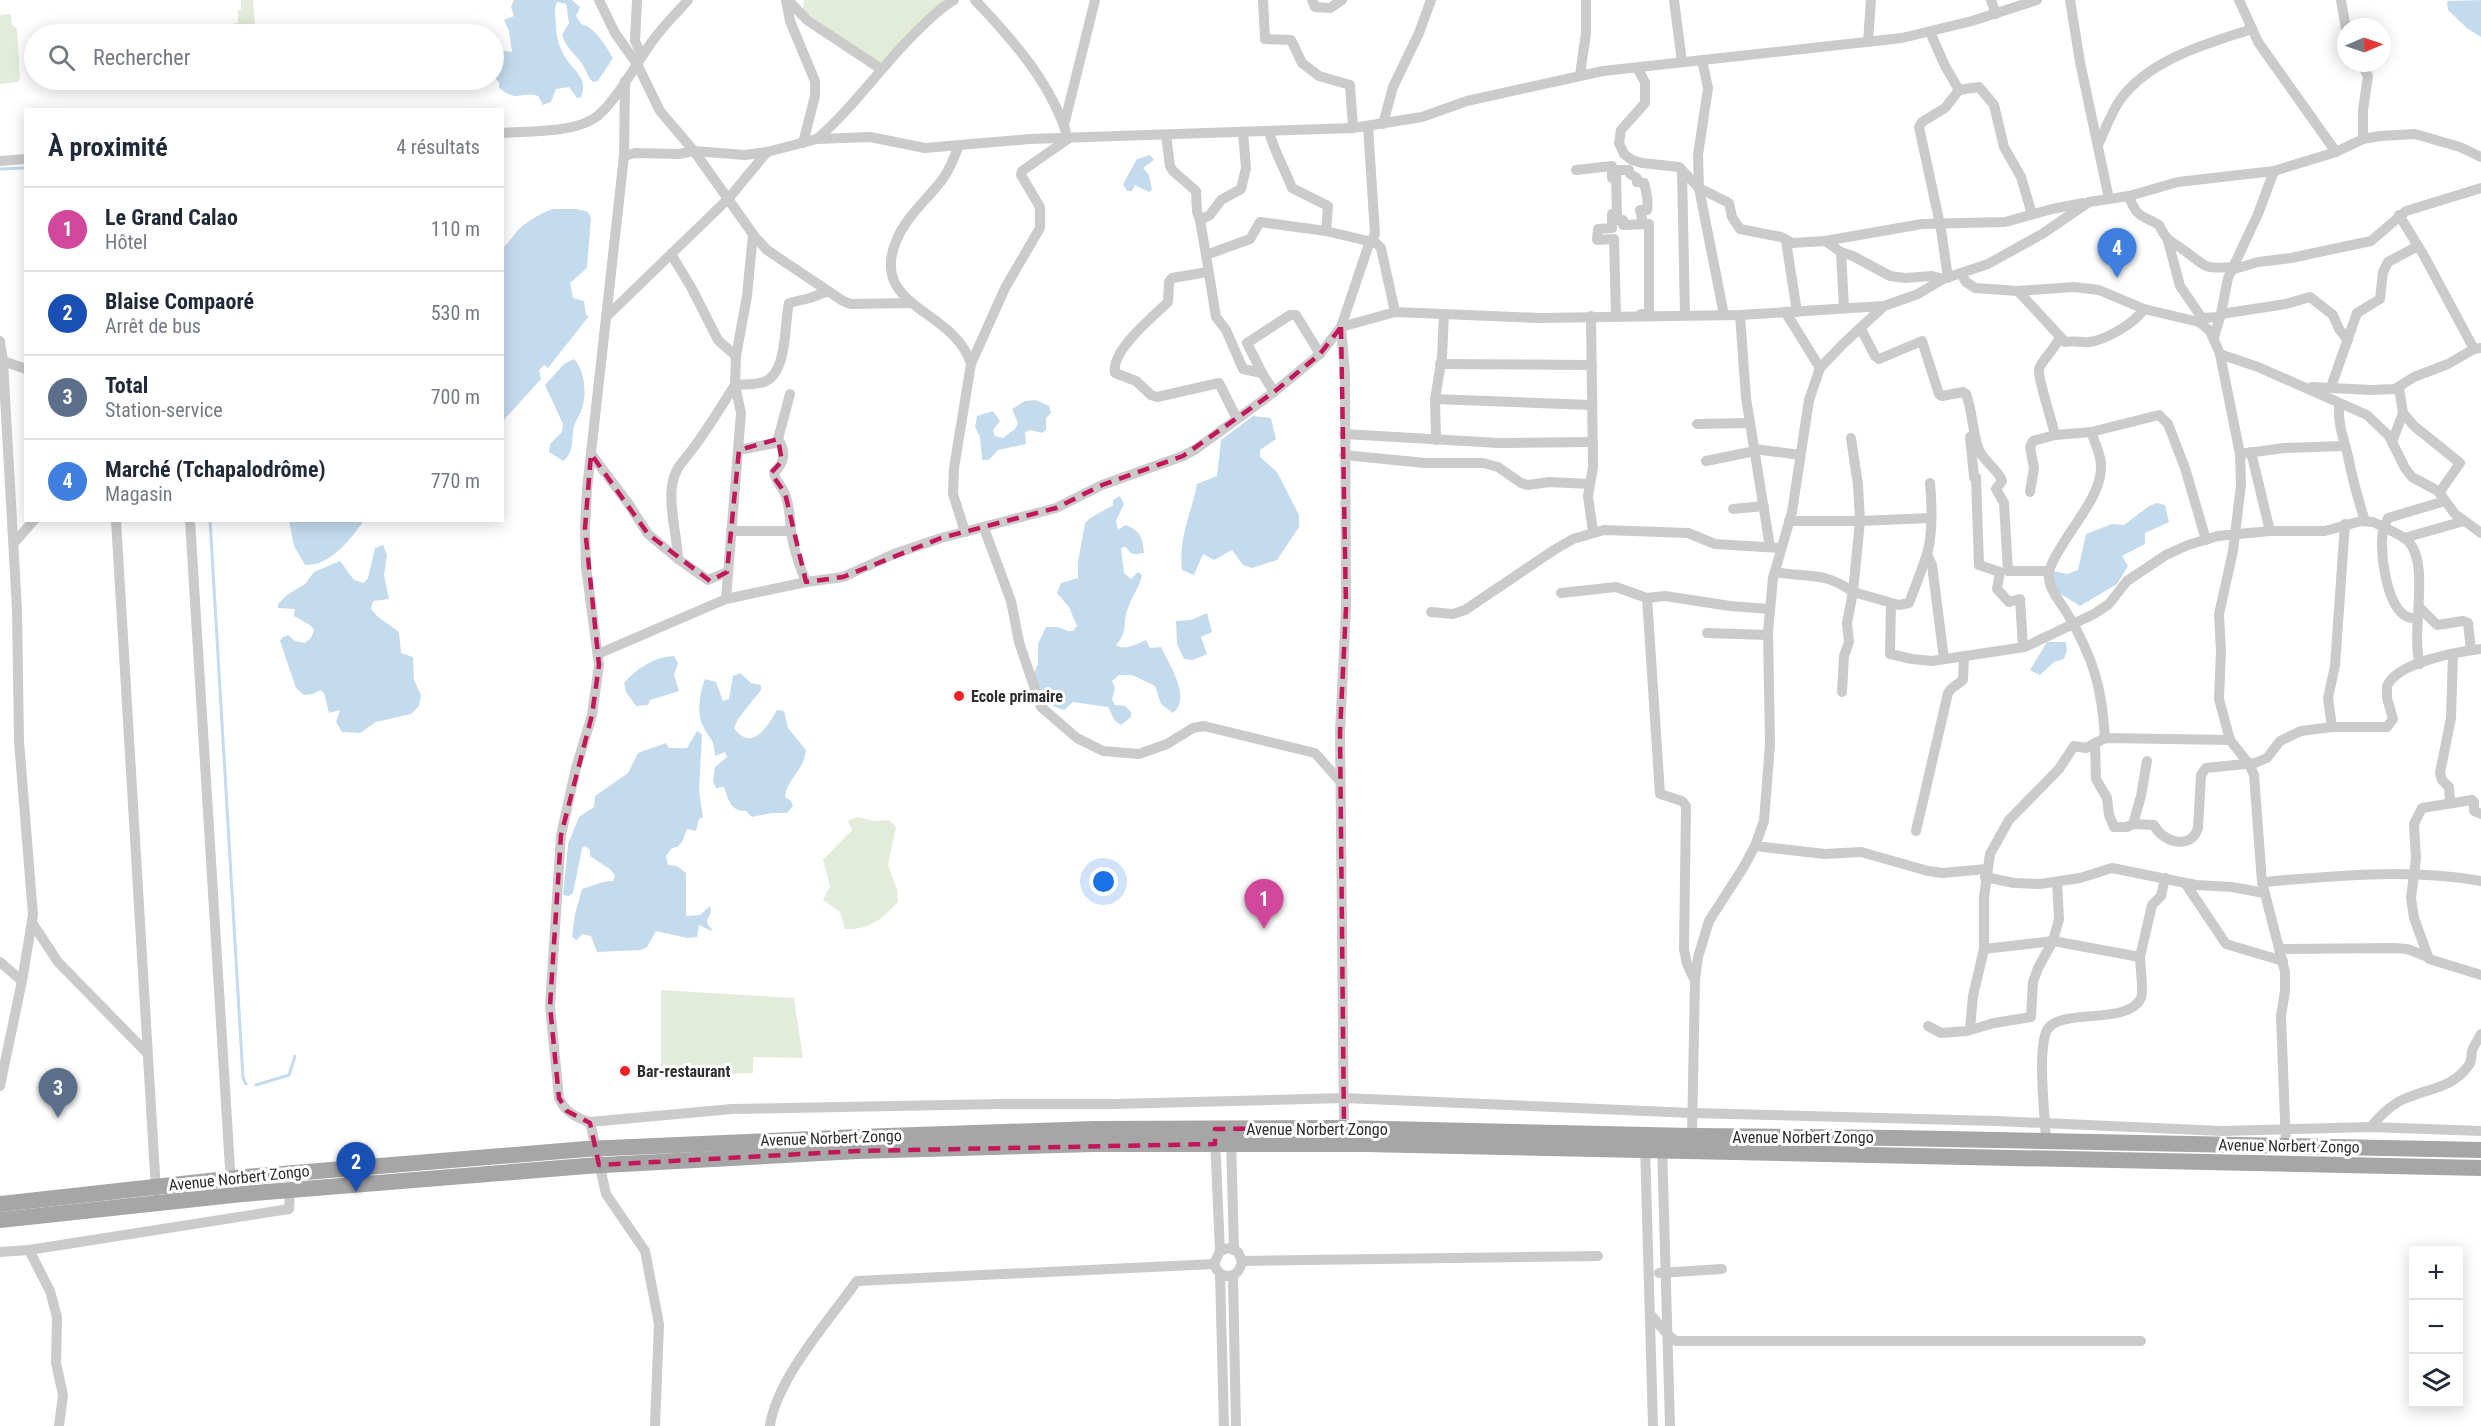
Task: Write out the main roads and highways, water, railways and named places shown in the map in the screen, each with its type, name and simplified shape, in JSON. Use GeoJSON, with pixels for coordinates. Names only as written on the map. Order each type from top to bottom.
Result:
{"type":"FeatureCollection","features":[{"type":"Feature","properties":{"kind":"main road","name":"Avenue Norbert Zongo"},"geometry":{"type":"LineString","coordinates":[[231,1187],[290,1190],[599,1165],[858,1151],[1093,1144],[1344,1128],[1891,1154],[2481,1168]]}},
{"type":"Feature","properties":{"kind":"main road","name":"Avenue Norbert Zongo"},"geometry":{"type":"LineString","coordinates":[[156,1194],[596,1148],[1094,1129],[1365,1144],[1653,1143],[1692,1137],[2046,1141],[2481,1150]]}},
{"type":"Feature","properties":{"kind":"main road"},"geometry":{"type":"LineString","coordinates":[[0,1204],[156,1194]]}},
{"type":"Feature","properties":{"kind":"main road"},"geometry":{"type":"LineString","coordinates":[[0,1220],[156,1194]]}},
{"type":"Feature","properties":{"kind":"water"},"geometry":{"type":"Polygon","coordinates":[[[514,0],[572,0],[580,7],[576,16],[581,24],[595,33],[613,58],[598,81],[593,82],[564,41],[562,35],[569,23],[566,4],[557,2],[555,14],[558,41],[565,57],[582,79],[581,97],[577,98],[569,87],[556,89],[551,102],[543,105],[538,96],[527,94],[516,96],[502,90],[504,90],[504,50],[512,52],[509,31],[504,20],[514,16],[511,7],[514,0]]]}},
{"type":"Feature","properties":{"kind":"water"},"geometry":{"type":"Polygon","coordinates":[[[2481,0],[2481,37],[2468,29],[2448,10],[2447,1],[2481,0]]]}},
{"type":"Feature","properties":{"kind":"water"},"geometry":{"type":"Polygon","coordinates":[[[1150,155],[1154,160],[1143,168],[1149,175],[1152,190],[1149,192],[1135,185],[1132,191],[1127,191],[1123,184],[1137,159],[1150,155]]]}},
{"type":"Feature","properties":{"kind":"water"},"geometry":{"type":"Polygon","coordinates":[[[553,209],[577,209],[588,212],[591,218],[587,268],[570,283],[573,298],[584,301],[586,315],[589,316],[548,368],[544,365],[539,370],[541,379],[504,420],[504,246],[519,229],[553,209]]]}},
{"type":"Feature","properties":{"kind":"water"},"geometry":{"type":"Polygon","coordinates":[[[574,359],[583,376],[584,397],[582,409],[574,426],[571,450],[563,461],[549,452],[550,444],[562,432],[563,424],[545,385],[564,364],[574,359]]]}},
{"type":"Feature","properties":{"kind":"water"},"geometry":{"type":"Polygon","coordinates":[[[1036,400],[1049,406],[1051,413],[1046,418],[1046,430],[1042,433],[1031,430],[1025,432],[1026,444],[998,450],[989,460],[982,460],[980,437],[975,427],[977,416],[993,411],[1000,421],[993,430],[995,436],[1003,438],[1015,429],[1018,423],[1012,409],[1025,401],[1036,400]]]}},
{"type":"Feature","properties":{"kind":"water"},"geometry":{"type":"Polygon","coordinates":[[[1253,416],[1271,418],[1276,439],[1260,450],[1260,457],[1277,472],[1299,515],[1299,527],[1277,560],[1252,568],[1243,565],[1232,550],[1214,560],[1203,554],[1194,575],[1182,570],[1181,559],[1183,537],[1197,484],[1217,476],[1221,440],[1253,416]]]}},
{"type":"Feature","properties":{"kind":"water"},"geometry":{"type":"Polygon","coordinates":[[[1120,496],[1124,504],[1116,521],[1118,530],[1125,525],[1137,532],[1142,539],[1144,553],[1133,554],[1126,547],[1121,548],[1124,573],[1131,579],[1138,572],[1142,575],[1126,613],[1123,635],[1116,645],[1127,647],[1146,640],[1150,648],[1161,647],[1180,690],[1178,707],[1173,713],[1161,704],[1155,686],[1132,675],[1119,675],[1112,681],[1115,688],[1112,699],[1115,705],[1125,706],[1131,712],[1131,717],[1121,725],[1115,721],[1108,707],[1073,702],[1064,710],[1052,705],[1041,691],[1034,673],[1038,664],[1038,644],[1046,627],[1073,631],[1077,626],[1069,607],[1057,593],[1061,583],[1078,578],[1078,562],[1085,523],[1113,505],[1113,500],[1120,496]]]}},
{"type":"Feature","properties":{"kind":"water"},"geometry":{"type":"Polygon","coordinates":[[[2157,503],[2165,505],[2169,522],[2145,533],[2145,544],[2122,556],[2128,566],[2117,584],[2080,606],[2059,593],[2051,576],[2053,571],[2067,574],[2078,570],[2086,534],[2112,524],[2124,525],[2149,506],[2157,503]]]}},
{"type":"Feature","properties":{"kind":"water"},"geometry":{"type":"Polygon","coordinates":[[[289,522],[363,522],[338,551],[323,561],[305,565],[294,546],[289,522]]]}},
{"type":"Feature","properties":{"kind":"water"},"geometry":{"type":"Polygon","coordinates":[[[383,545],[387,555],[384,575],[389,599],[373,601],[371,609],[399,632],[401,653],[413,657],[414,680],[421,695],[419,706],[411,714],[376,722],[360,733],[342,732],[336,722],[340,710],[329,713],[324,693],[320,690],[304,695],[296,688],[280,641],[288,635],[295,641],[305,643],[311,638],[314,630],[310,625],[294,616],[295,609],[278,608],[278,604],[287,595],[305,584],[314,572],[340,561],[354,580],[364,583],[368,578],[375,548],[383,545]]]}},
{"type":"Feature","properties":{"kind":"water"},"geometry":{"type":"Polygon","coordinates":[[[1207,613],[1212,632],[1201,637],[1207,654],[1193,660],[1184,659],[1177,644],[1176,621],[1191,620],[1207,613]]]}},
{"type":"Feature","properties":{"kind":"water"},"geometry":{"type":"Polygon","coordinates":[[[2047,642],[2066,642],[2067,651],[2064,659],[2054,662],[2040,675],[2030,670],[2047,642]]]}},
{"type":"Feature","properties":{"kind":"water"},"geometry":{"type":"Polygon","coordinates":[[[674,656],[678,663],[674,675],[679,691],[650,700],[648,705],[636,706],[626,692],[624,683],[646,664],[674,656]]]}},
{"type":"Feature","properties":{"kind":"water"},"geometry":{"type":"Polygon","coordinates":[[[740,673],[751,683],[761,685],[761,690],[738,719],[734,728],[741,735],[753,738],[764,729],[777,710],[784,711],[788,728],[806,750],[802,764],[786,790],[785,797],[791,801],[793,806],[787,813],[752,817],[746,811],[734,807],[724,787],[716,788],[713,782],[715,767],[727,757],[725,752],[715,756],[713,742],[701,721],[699,709],[702,690],[705,679],[716,682],[723,701],[729,699],[733,676],[740,673]]]}},
{"type":"Feature","properties":{"kind":"water"},"geometry":{"type":"Polygon","coordinates":[[[697,731],[702,734],[699,791],[703,817],[699,819],[696,831],[687,829],[682,842],[672,848],[666,856],[668,865],[677,866],[686,873],[686,916],[700,915],[710,906],[711,912],[707,920],[712,929],[711,931],[699,925],[697,937],[687,938],[656,931],[647,947],[641,950],[597,952],[591,936],[582,934],[577,940],[572,937],[575,914],[582,889],[613,881],[615,876],[611,870],[590,856],[590,850],[585,846],[582,848],[573,893],[569,896],[563,895],[568,844],[579,817],[594,807],[595,796],[628,773],[638,753],[666,743],[669,748],[687,748],[697,731]]]}},
{"type":"Feature","properties":{"kind":"waterway"},"geometry":{"type":"LineString","coordinates":[[0,169],[24,168]]}},
{"type":"Feature","properties":{"kind":"waterway"},"geometry":{"type":"LineString","coordinates":[[210,522],[243,1078],[246,1084]]}},
{"type":"Feature","properties":{"kind":"waterway"},"geometry":{"type":"LineString","coordinates":[[256,1085],[289,1075],[295,1056]]}},
{"type":"Feature","properties":{"kind":"place","name":"Marché (Tchapalodrôme)"},"geometry":{"type":"Point","coordinates":[2117,278]}},
{"type":"Feature","properties":{"kind":"place","name":"Ecole primaire"},"geometry":{"type":"Point","coordinates":[959,696]}},
{"type":"Feature","properties":{"kind":"place","name":"Le Grand Calao"},"geometry":{"type":"Point","coordinates":[1264,929]}},
{"type":"Feature","properties":{"kind":"place","name":"Bar-restaurant"},"geometry":{"type":"Point","coordinates":[625,1071]}},
{"type":"Feature","properties":{"kind":"place","name":"Total"},"geometry":{"type":"Point","coordinates":[58,1118]}},
{"type":"Feature","properties":{"kind":"place","name":"Blaise Compaoré"},"geometry":{"type":"Point","coordinates":[356,1192]}}]}
